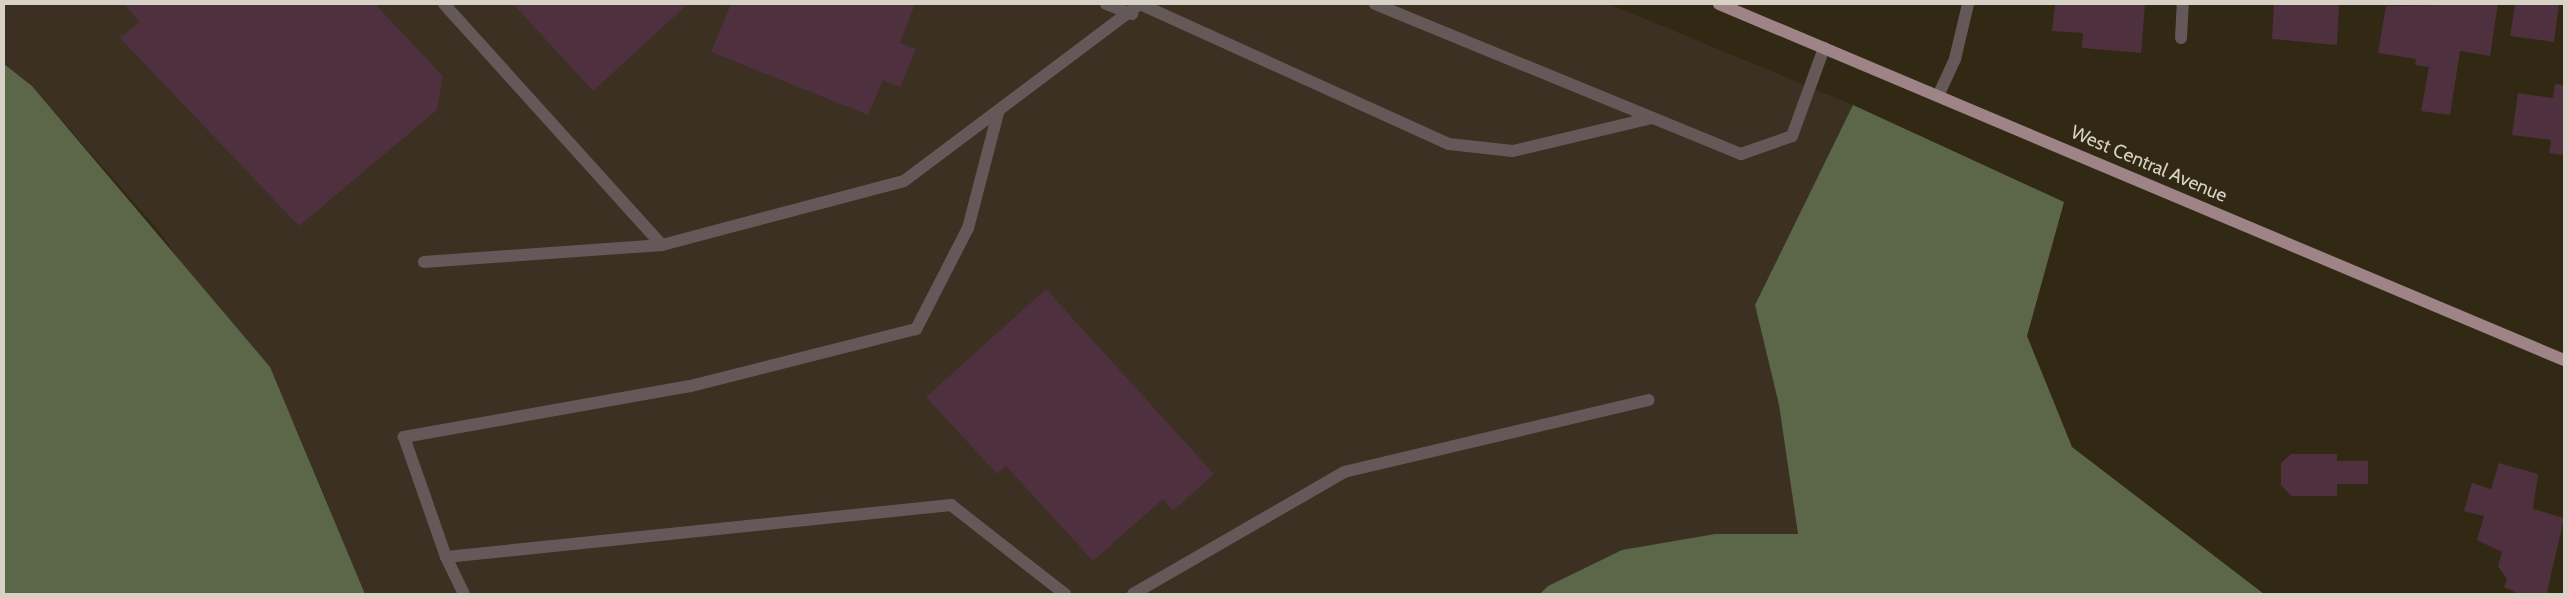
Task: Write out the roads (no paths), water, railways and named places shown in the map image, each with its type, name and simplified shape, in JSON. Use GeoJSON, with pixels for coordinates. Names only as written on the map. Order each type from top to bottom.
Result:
{"type":"FeatureCollection","features":[{"type":"Feature","properties":{"kind":"main road","name":"West Central Avenue"},"geometry":{"type":"LineString","coordinates":[[1719,4],[2564,360]]}},
{"type":"Feature","properties":{"kind":"street"},"geometry":{"type":"LineString","coordinates":[[444,4],[662,245]]}},
{"type":"Feature","properties":{"kind":"street"},"geometry":{"type":"LineString","coordinates":[[1106,4],[1137,7],[1449,144],[1513,151],[1652,118]]}},
{"type":"Feature","properties":{"kind":"street"},"geometry":{"type":"LineString","coordinates":[[1375,4],[1741,154],[1792,136],[1824,48]]}},
{"type":"Feature","properties":{"kind":"street"},"geometry":{"type":"LineString","coordinates":[[1938,96],[1955,59],[1968,4]]}},
{"type":"Feature","properties":{"kind":"street"},"geometry":{"type":"LineString","coordinates":[[2181,38],[2183,4]]}},
{"type":"Feature","properties":{"kind":"street"},"geometry":{"type":"LineString","coordinates":[[424,262],[662,245],[904,181],[998,113],[1137,7]]}},
{"type":"Feature","properties":{"kind":"street"},"geometry":{"type":"LineString","coordinates":[[464,594],[446,557],[404,437],[690,386],[916,329],[968,228],[998,113]]}},
{"type":"Feature","properties":{"kind":"street"},"geometry":{"type":"LineString","coordinates":[[1133,594],[1344,472],[1649,400]]}},
{"type":"Feature","properties":{"kind":"street"},"geometry":{"type":"LineString","coordinates":[[446,557],[951,505],[1065,594]]}}]}
